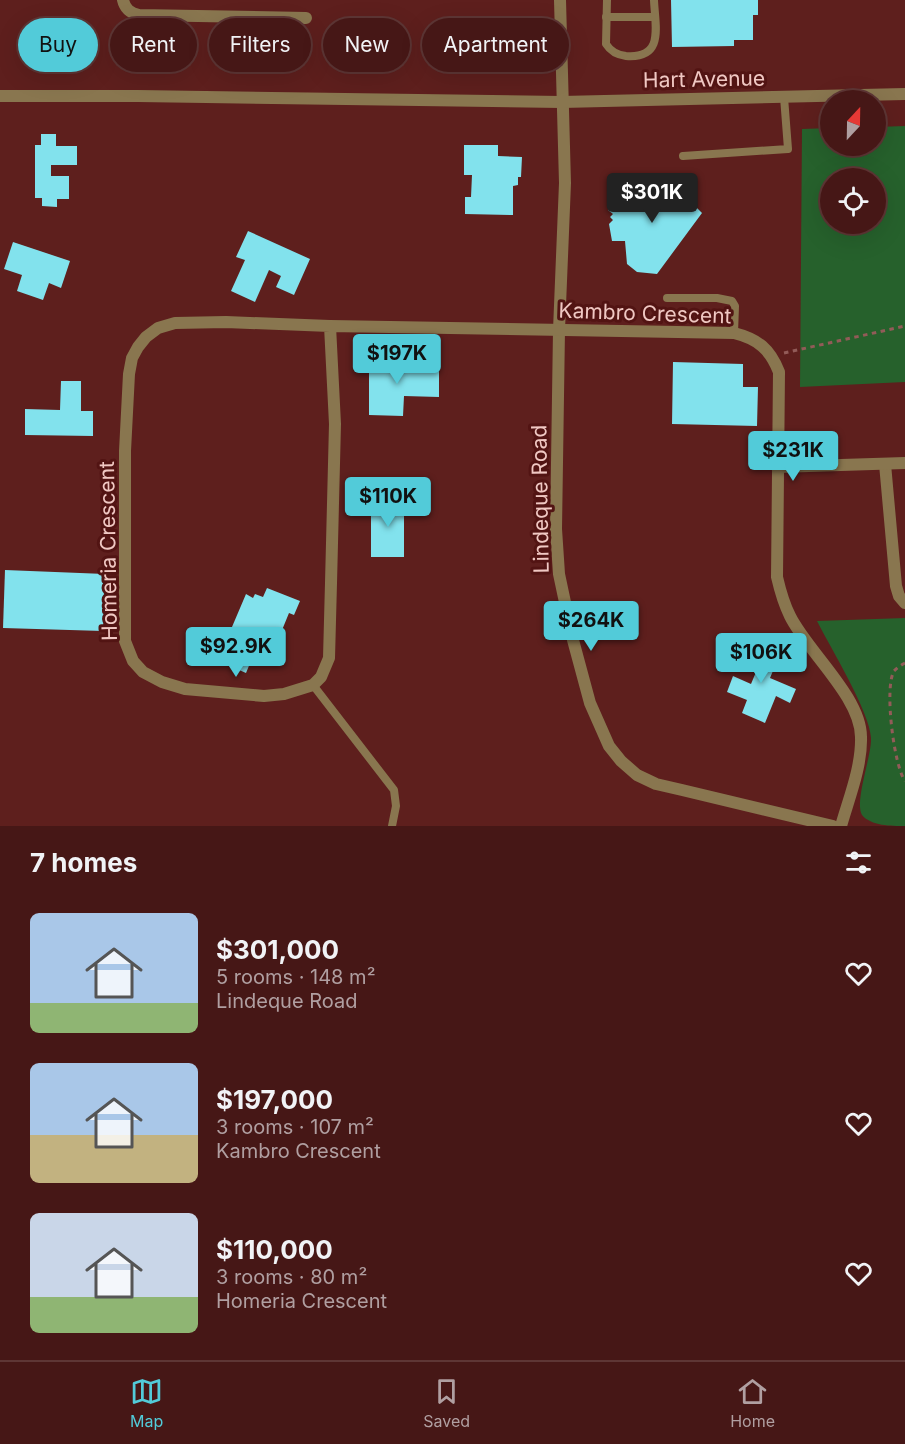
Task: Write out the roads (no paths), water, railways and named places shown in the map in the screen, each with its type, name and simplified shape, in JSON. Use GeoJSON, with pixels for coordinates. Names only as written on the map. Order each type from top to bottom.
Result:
{"type":"FeatureCollection","features":[{"type":"Feature","properties":{"kind":"street"},"geometry":{"type":"LineString","coordinates":[[123,0],[124,6],[131,13],[139,15],[306,18]]}},
{"type":"Feature","properties":{"kind":"street","name":"Lindeque Road"},"geometry":{"type":"LineString","coordinates":[[560,0],[565,183],[559,330],[556,529],[559,574],[573,640],[590,703],[609,746],[637,775],[657,784],[833,826]]}},
{"type":"Feature","properties":{"kind":"street","name":"Hart Avenue"},"geometry":{"type":"LineString","coordinates":[[0,96],[562,102],[905,94]]}},
{"type":"Feature","properties":{"kind":"street","name":"Kambro Crescent"},"geometry":{"type":"LineString","coordinates":[[158,328],[175,323],[226,321],[330,326],[734,333],[747,336],[773,356],[778,372],[777,467]]}},
{"type":"Feature","properties":{"kind":"street"},"geometry":{"type":"LineString","coordinates":[[313,685],[321,677],[329,658],[335,424],[330,326]]}},
{"type":"Feature","properties":{"kind":"street","name":"Homeria Crescent"},"geometry":{"type":"LineString","coordinates":[[158,328],[138,347],[132,358],[129,374],[126,451],[125,641],[133,661],[143,672],[162,682],[184,688],[264,696],[284,694],[313,685]]}},
{"type":"Feature","properties":{"kind":"street"},"geometry":{"type":"LineString","coordinates":[[841,826],[857,766],[861,736],[857,717],[846,697],[790,617],[781,593],[777,577],[777,467],[905,463]]}},
{"type":"Feature","properties":{"kind":"street"},"geometry":{"type":"LineString","coordinates":[[885,464],[896,586],[899,596],[905,603]]}},
{"type":"Feature","properties":{"kind":"lane"},"geometry":{"type":"LineString","coordinates":[[607,0],[606,44],[621,56],[647,54],[652,49],[655,43],[654,0]]}},
{"type":"Feature","properties":{"kind":"lane"},"geometry":{"type":"LineString","coordinates":[[606,17],[655,16]]}},
{"type":"Feature","properties":{"kind":"lane"},"geometry":{"type":"LineString","coordinates":[[683,156],[788,149],[784,97]]}},
{"type":"Feature","properties":{"kind":"lane"},"geometry":{"type":"LineString","coordinates":[[667,298],[717,298],[732,301],[735,306],[734,333]]}},
{"type":"Feature","properties":{"kind":"lane"},"geometry":{"type":"LineString","coordinates":[[313,685],[394,790],[396,806],[392,826]]}}]}
